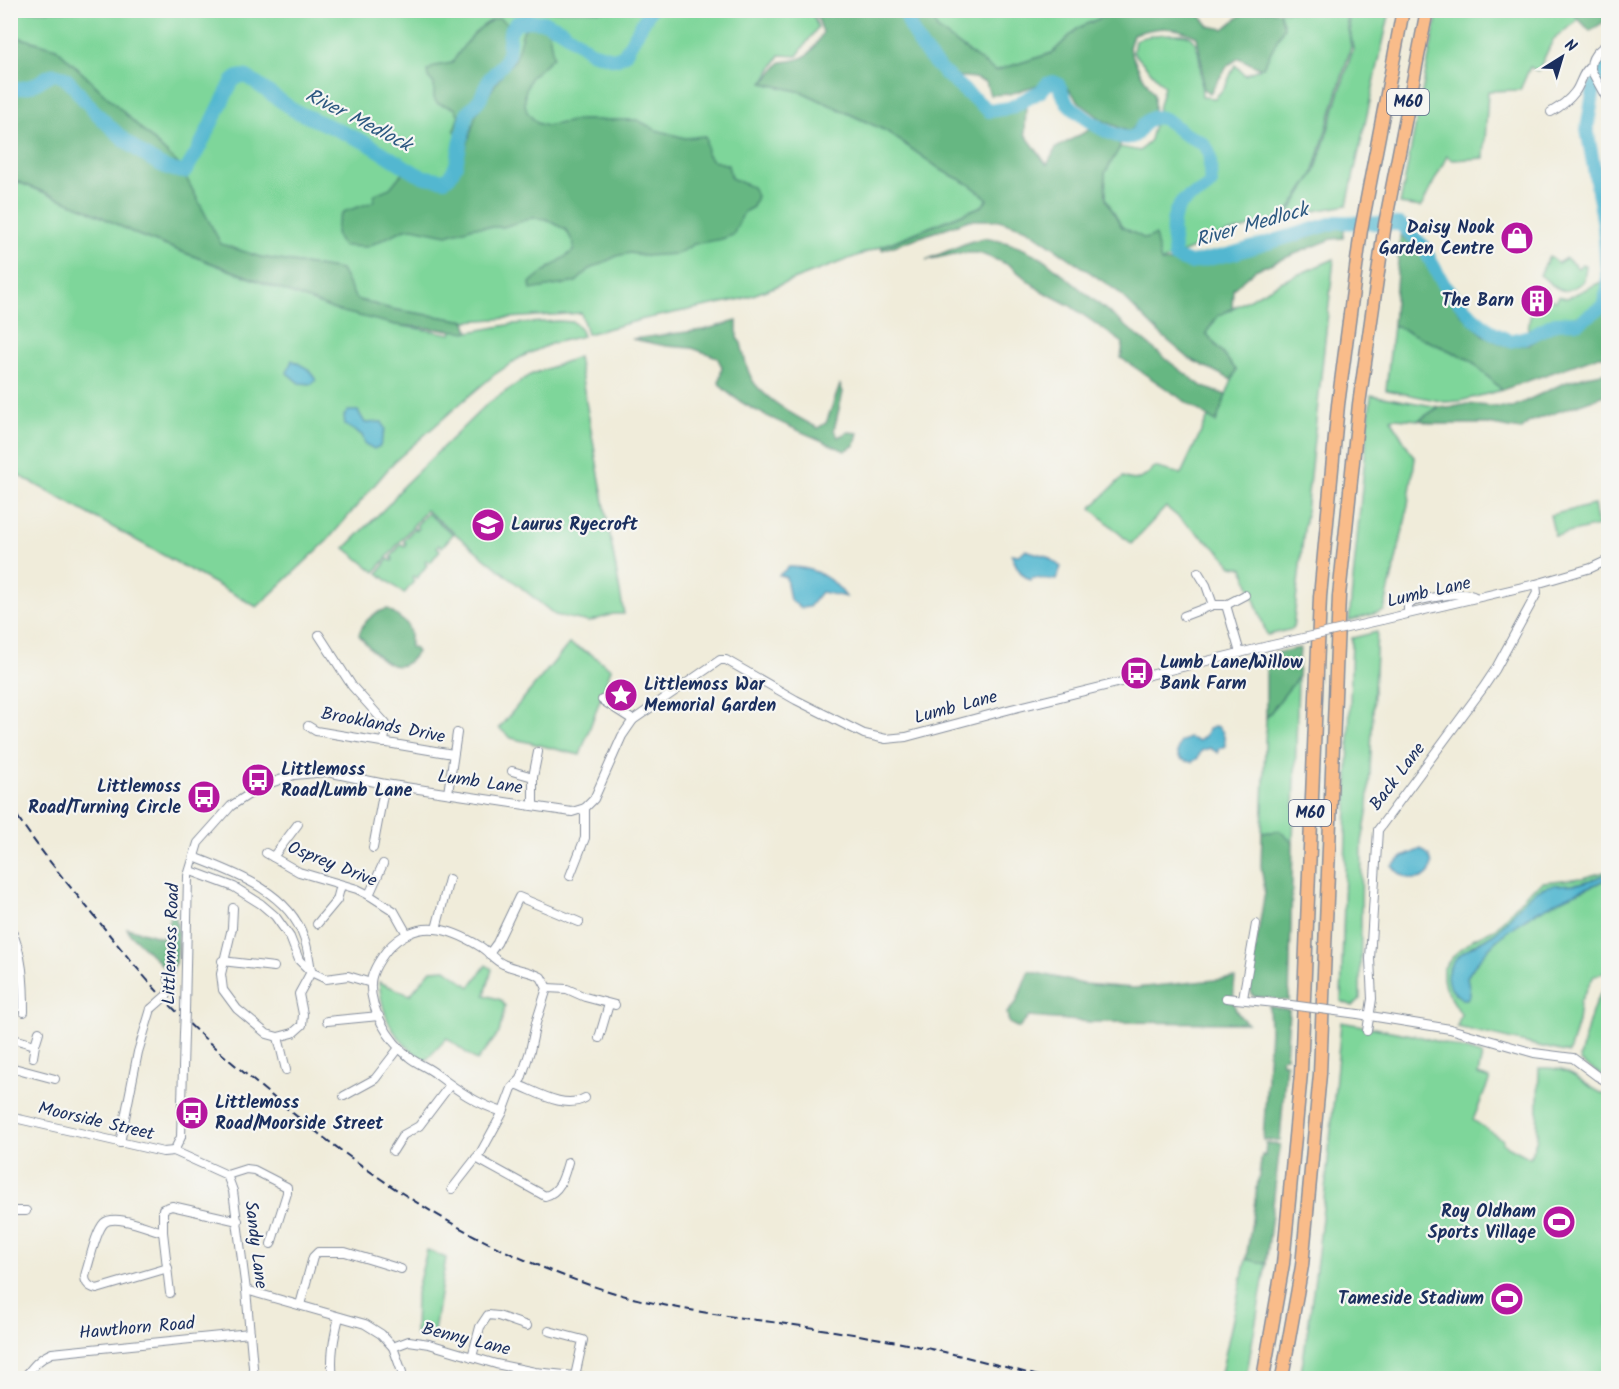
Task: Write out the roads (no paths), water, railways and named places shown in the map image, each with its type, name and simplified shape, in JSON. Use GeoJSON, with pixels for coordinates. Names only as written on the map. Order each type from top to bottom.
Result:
{"type":"FeatureCollection","features":[{"type":"Feature","properties":{"kind":"highway","name":"M60"},"geometry":{"type":"LineString","coordinates":[[1263,1378],[1283,1264],[1301,1073],[1320,597],[1338,405],[1359,247],[1403,10]]}},
{"type":"Feature","properties":{"kind":"highway","name":"M60"},"geometry":{"type":"LineString","coordinates":[[1282,1378],[1302,1266],[1320,1074],[1339,596],[1359,404],[1390,194],[1427,10]]}},
{"type":"Feature","properties":{"kind":"street"},"geometry":{"type":"LineString","coordinates":[[1607,98],[1591,68],[1594,55],[1608,44]]}},
{"type":"Feature","properties":{"kind":"street"},"geometry":{"type":"LineString","coordinates":[[1551,112],[1575,92],[1587,68],[1591,68]]}},
{"type":"Feature","properties":{"kind":"street","name":"Lumb Lane"},"geometry":{"type":"LineString","coordinates":[[386,784],[572,812],[585,808],[594,799],[622,736],[633,720],[720,660],[726,660],[796,700],[864,734],[886,739],[906,737],[1268,646],[1536,584],[1591,568],[1608,560]]}},
{"type":"Feature","properties":{"kind":"street"},"geometry":{"type":"LineString","coordinates":[[1198,572],[1206,585],[1213,605]]}},
{"type":"Feature","properties":{"kind":"street","name":"Back Lane"},"geometry":{"type":"LineString","coordinates":[[1367,1031],[1370,1016],[1370,958],[1378,830],[1495,670],[1537,593],[1536,584]]}},
{"type":"Feature","properties":{"kind":"street"},"geometry":{"type":"LineString","coordinates":[[1184,616],[1213,605],[1226,605],[1245,595]]}},
{"type":"Feature","properties":{"kind":"street"},"geometry":{"type":"LineString","coordinates":[[1226,605],[1240,653]]}},
{"type":"Feature","properties":{"kind":"street"},"geometry":{"type":"LineString","coordinates":[[319,635],[352,686],[386,724],[384,743]]}},
{"type":"Feature","properties":{"kind":"street"},"geometry":{"type":"LineString","coordinates":[[602,700],[633,720]]}},
{"type":"Feature","properties":{"kind":"street","name":"Brooklands Drive"},"geometry":{"type":"LineString","coordinates":[[308,726],[316,731],[453,754]]}},
{"type":"Feature","properties":{"kind":"street"},"geometry":{"type":"LineString","coordinates":[[448,793],[457,733]]}},
{"type":"Feature","properties":{"kind":"street"},"geometry":{"type":"LineString","coordinates":[[533,806],[532,777],[538,752]]}},
{"type":"Feature","properties":{"kind":"street"},"geometry":{"type":"LineString","coordinates":[[512,771],[532,777]]}},
{"type":"Feature","properties":{"kind":"street","name":"Littlemoss Road"},"geometry":{"type":"LineString","coordinates":[[174,1151],[181,1137],[188,876],[198,843],[231,806],[262,786],[294,775],[327,772],[386,784]]}},
{"type":"Feature","properties":{"kind":"street"},"geometry":{"type":"LineString","coordinates":[[373,848],[386,784]]}},
{"type":"Feature","properties":{"kind":"street"},"geometry":{"type":"LineString","coordinates":[[570,876],[585,838],[585,808]]}},
{"type":"Feature","properties":{"kind":"street","name":"Osprey Drive"},"geometry":{"type":"LineString","coordinates":[[298,824],[270,855],[299,872],[357,889],[369,895],[394,911],[407,934]]}},
{"type":"Feature","properties":{"kind":"street"},"geometry":{"type":"LineString","coordinates":[[194,856],[265,890],[294,918],[304,937],[311,972],[300,994],[302,1025],[293,1033],[278,1037],[267,1034],[237,1009],[224,990],[221,974],[222,961],[232,928],[233,908]]}},
{"type":"Feature","properties":{"kind":"street"},"geometry":{"type":"LineString","coordinates":[[369,895],[383,864]]}},
{"type":"Feature","properties":{"kind":"street"},"geometry":{"type":"LineString","coordinates":[[191,871],[234,887],[261,904],[274,916],[290,937],[299,960],[311,972],[326,979],[348,976],[371,983]]}},
{"type":"Feature","properties":{"kind":"street"},"geometry":{"type":"LineString","coordinates":[[436,929],[449,879]]}},
{"type":"Feature","properties":{"kind":"street"},"geometry":{"type":"LineString","coordinates":[[317,924],[338,900],[341,885]]}},
{"type":"Feature","properties":{"kind":"street"},"geometry":{"type":"LineString","coordinates":[[489,954],[497,943],[522,887]]}},
{"type":"Feature","properties":{"kind":"street"},"geometry":{"type":"LineString","coordinates":[[519,897],[579,922]]}},
{"type":"Feature","properties":{"kind":"street"},"geometry":{"type":"LineString","coordinates":[[1243,998],[1256,924]]}},
{"type":"Feature","properties":{"kind":"street"},"geometry":{"type":"LineString","coordinates":[[10,927],[16,939],[21,965],[24,1012]]}},
{"type":"Feature","properties":{"kind":"street"},"geometry":{"type":"LineString","coordinates":[[452,1189],[490,1137],[503,1112],[512,1088],[518,1081],[530,1051],[547,988],[541,977],[504,965],[480,947],[448,931],[423,929],[407,934],[395,942],[374,970],[371,983],[374,1005],[379,1016],[399,1048],[410,1058],[478,1102],[503,1112]]}},
{"type":"Feature","properties":{"kind":"street"},"geometry":{"type":"LineString","coordinates":[[222,961],[274,967]]}},
{"type":"Feature","properties":{"kind":"street"},"geometry":{"type":"LineString","coordinates":[[120,1143],[138,1052],[152,1009],[167,995],[171,986],[168,977]]}},
{"type":"Feature","properties":{"kind":"street"},"geometry":{"type":"LineString","coordinates":[[547,988],[562,987],[612,1005],[599,1038]]}},
{"type":"Feature","properties":{"kind":"street"},"geometry":{"type":"LineString","coordinates":[[1226,998],[1243,998],[1450,1029],[1534,1053],[1573,1058],[1608,1082]]}},
{"type":"Feature","properties":{"kind":"street"},"geometry":{"type":"LineString","coordinates":[[327,1021],[379,1016]]}},
{"type":"Feature","properties":{"kind":"street"},"geometry":{"type":"LineString","coordinates":[[33,1057],[39,1032]]}},
{"type":"Feature","properties":{"kind":"street"},"geometry":{"type":"LineString","coordinates":[[278,1037],[285,1070]]}},
{"type":"Feature","properties":{"kind":"street"},"geometry":{"type":"LineString","coordinates":[[10,1038],[35,1045]]}},
{"type":"Feature","properties":{"kind":"street"},"geometry":{"type":"LineString","coordinates":[[344,1096],[375,1079],[399,1048]]}},
{"type":"Feature","properties":{"kind":"street"},"geometry":{"type":"LineString","coordinates":[[10,1067],[55,1079]]}},
{"type":"Feature","properties":{"kind":"street"},"geometry":{"type":"LineString","coordinates":[[518,1081],[565,1103],[585,1098]]}},
{"type":"Feature","properties":{"kind":"street"},"geometry":{"type":"LineString","coordinates":[[393,1151],[403,1135],[419,1126],[450,1085]]}},
{"type":"Feature","properties":{"kind":"street","name":"Moorside Street"},"geometry":{"type":"LineString","coordinates":[[10,1117],[163,1152],[174,1151]]}},
{"type":"Feature","properties":{"kind":"street"},"geometry":{"type":"LineString","coordinates":[[174,1151],[227,1175],[246,1169],[254,1170],[287,1187],[287,1194],[271,1244]]}},
{"type":"Feature","properties":{"kind":"street"},"geometry":{"type":"LineString","coordinates":[[476,1158],[545,1197],[552,1195],[560,1186],[568,1162]]}},
{"type":"Feature","properties":{"kind":"street","name":"Sandy Lane"},"geometry":{"type":"LineString","coordinates":[[227,1175],[233,1191],[238,1221],[254,1378]]}},
{"type":"Feature","properties":{"kind":"street"},"geometry":{"type":"LineString","coordinates":[[170,1293],[163,1232],[163,1209],[172,1206],[238,1221]]}},
{"type":"Feature","properties":{"kind":"street"},"geometry":{"type":"LineString","coordinates":[[10,1211],[26,1211]]}},
{"type":"Feature","properties":{"kind":"street"},"geometry":{"type":"LineString","coordinates":[[163,1232],[119,1220],[107,1221],[101,1228],[85,1279],[91,1287],[97,1289],[168,1268]]}},
{"type":"Feature","properties":{"kind":"street"},"geometry":{"type":"LineString","coordinates":[[300,1305],[313,1257],[318,1252],[345,1252],[401,1269]]}},
{"type":"Feature","properties":{"kind":"street"},"geometry":{"type":"LineString","coordinates":[[246,1290],[376,1330],[393,1347],[402,1372],[401,1378]]}},
{"type":"Feature","properties":{"kind":"street"},"geometry":{"type":"LineString","coordinates":[[472,1357],[480,1327],[488,1316],[498,1316],[527,1326]]}},
{"type":"Feature","properties":{"kind":"street"},"geometry":{"type":"LineString","coordinates":[[333,1378],[331,1367],[333,1342],[339,1317]]}},
{"type":"Feature","properties":{"kind":"street"},"geometry":{"type":"LineString","coordinates":[[549,1331],[583,1340]]}},
{"type":"Feature","properties":{"kind":"street","name":"Hawthorn Road"},"geometry":{"type":"LineString","coordinates":[[24,1378],[32,1367],[45,1356],[68,1350],[250,1333]]}},
{"type":"Feature","properties":{"kind":"street"},"geometry":{"type":"LineString","coordinates":[[575,1376],[583,1340],[590,1333]]}},
{"type":"Feature","properties":{"kind":"street","name":"Benny Lane"},"geometry":{"type":"LineString","coordinates":[[393,1347],[409,1341],[429,1344],[535,1372],[585,1377]]}},
{"type":"Feature","properties":{"kind":"water"},"geometry":{"type":"Polygon","coordinates":[[[292,360],[308,369],[316,380],[312,384],[299,383],[287,373],[292,360]]]}},
{"type":"Feature","properties":{"kind":"water"},"geometry":{"type":"Polygon","coordinates":[[[348,411],[358,411],[365,423],[382,422],[385,429],[380,446],[374,449],[365,444],[362,435],[345,425],[344,416],[348,411]]]}},
{"type":"Feature","properties":{"kind":"water"},"geometry":{"type":"Polygon","coordinates":[[[1025,550],[1046,556],[1061,567],[1056,580],[1033,578],[1030,580],[1023,575],[1011,554],[1019,555],[1025,550]]]}},
{"type":"Feature","properties":{"kind":"water"},"geometry":{"type":"Polygon","coordinates":[[[789,567],[798,567],[822,575],[846,597],[821,592],[809,607],[801,608],[790,600],[786,577],[779,575],[789,567]]]}},
{"type":"Feature","properties":{"kind":"water"},"geometry":{"type":"Polygon","coordinates":[[[1217,726],[1223,732],[1225,743],[1225,746],[1218,749],[1218,753],[1210,748],[1201,751],[1198,758],[1192,762],[1179,757],[1180,742],[1189,738],[1199,741],[1208,729],[1217,726]]]}},
{"type":"Feature","properties":{"kind":"water"},"geometry":{"type":"Polygon","coordinates":[[[1421,849],[1429,856],[1432,863],[1431,870],[1426,875],[1411,879],[1392,866],[1403,857],[1421,849]]]}},
{"type":"Feature","properties":{"kind":"water"},"geometry":{"type":"Polygon","coordinates":[[[1608,874],[1606,879],[1528,917],[1495,941],[1467,977],[1470,994],[1467,999],[1462,999],[1450,988],[1447,976],[1456,958],[1503,926],[1531,895],[1549,886],[1582,883],[1608,874]]]}},
{"type":"Feature","properties":{"kind":"waterway","name":"River Medlock"},"geometry":{"type":"LineString","coordinates":[[10,90],[36,84],[54,74],[63,77],[132,146],[159,164],[185,172],[232,82],[245,76],[295,111],[367,143],[417,174],[445,180],[456,165],[467,113],[480,99],[489,79],[503,64],[508,54],[510,31],[516,23],[544,22],[560,29],[591,52],[615,59],[624,55],[650,10]]}},
{"type":"Feature","properties":{"kind":"waterway","name":"River Medlock"},"geometry":{"type":"LineString","coordinates":[[905,10],[910,26],[927,54],[951,79],[989,111],[1010,108],[1053,82],[1058,84],[1071,106],[1108,132],[1127,138],[1134,136],[1148,120],[1155,117],[1165,119],[1204,145],[1209,155],[1211,183],[1188,198],[1177,209],[1173,224],[1175,257],[1191,263],[1231,254],[1337,222],[1400,224],[1422,245],[1444,285],[1473,317],[1493,333],[1510,341],[1530,336],[1555,323],[1580,322],[1603,306],[1608,288]]}},
{"type":"Feature","properties":{"kind":"waterway","name":"River Medlock"},"geometry":{"type":"LineString","coordinates":[[1608,65],[1594,88],[1587,129],[1604,225],[1608,284]]}},
{"type":"Feature","properties":{"kind":"railway"},"geometry":{"type":"LineString","coordinates":[[10,805],[62,877],[140,972],[168,1003],[210,1043],[284,1106],[361,1165],[400,1192],[481,1239],[568,1277],[642,1300],[696,1311],[887,1340],[967,1357],[1045,1378]]}},
{"type":"Feature","properties":{"kind":"place","name":"Daisy Nook Garden Centre"},"geometry":{"type":"Point","coordinates":[1517,238]}},
{"type":"Feature","properties":{"kind":"place","name":"The Barn"},"geometry":{"type":"Point","coordinates":[1537,301]}},
{"type":"Feature","properties":{"kind":"place","name":"Laurus Ryecroft"},"geometry":{"type":"Point","coordinates":[488,525]}},
{"type":"Feature","properties":{"kind":"place","name":"Lumb Lane/Willow Bank Farm"},"geometry":{"type":"Point","coordinates":[1137,673]}},
{"type":"Feature","properties":{"kind":"place","name":"Littlemoss War Memorial Garden"},"geometry":{"type":"Point","coordinates":[621,695]}},
{"type":"Feature","properties":{"kind":"place","name":"Littlemoss Road/Lumb Lane"},"geometry":{"type":"Point","coordinates":[258,780]}},
{"type":"Feature","properties":{"kind":"place","name":"Littlemoss Road/Turning Circle"},"geometry":{"type":"Point","coordinates":[204,797]}},
{"type":"Feature","properties":{"kind":"place","name":"Littlemoss Road/Moorside Street"},"geometry":{"type":"Point","coordinates":[192,1113]}},
{"type":"Feature","properties":{"kind":"place","name":"Roy Oldham Sports Village"},"geometry":{"type":"Point","coordinates":[1559,1222]}},
{"type":"Feature","properties":{"kind":"place","name":"Tameside Stadium"},"geometry":{"type":"Point","coordinates":[1507,1299]}}]}
